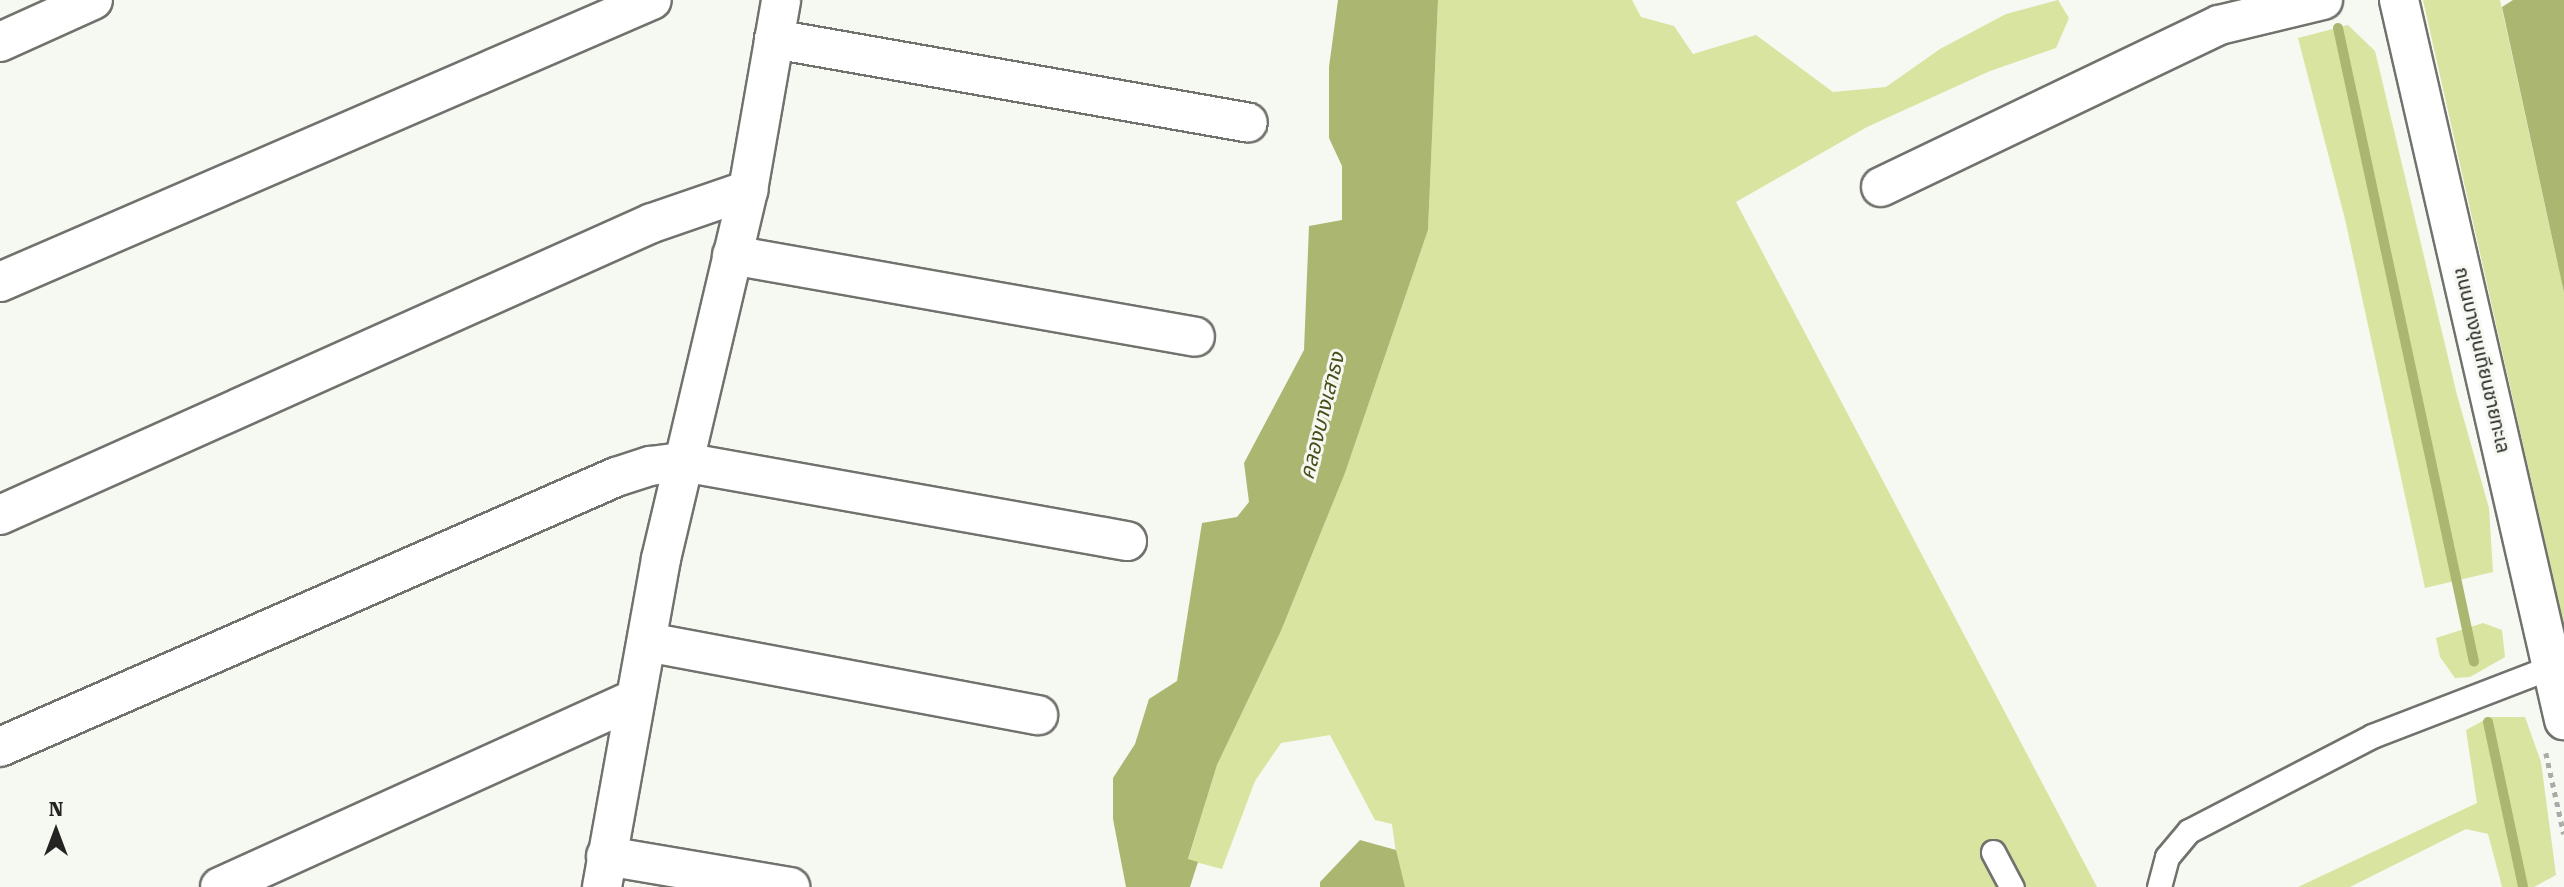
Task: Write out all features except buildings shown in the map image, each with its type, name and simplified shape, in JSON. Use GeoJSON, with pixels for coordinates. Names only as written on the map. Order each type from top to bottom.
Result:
{"type":"FeatureCollection","features":[{"type":"Feature","properties":{"kind":"street"},"geometry":{"type":"LineString","coordinates":[[0,42],[93,0]]}},
{"type":"Feature","properties":{"kind":"street"},"geometry":{"type":"LineString","coordinates":[[0,282],[652,0]]}},
{"type":"Feature","properties":{"kind":"street"},"geometry":{"type":"LineString","coordinates":[[781,0],[748,190],[683,462],[634,699],[604,871],[790,887]]}},
{"type":"Feature","properties":{"kind":"street"},"geometry":{"type":"LineString","coordinates":[[1881,187],[2219,26],[2323,0]]}},
{"type":"Feature","properties":{"kind":"street","name":"ถนนบางขุนเทียนชายทะเล"},"geometry":{"type":"LineString","coordinates":[[2399,0],[2564,720]]}},
{"type":"Feature","properties":{"kind":"street"},"geometry":{"type":"LineString","coordinates":[[774,39],[1248,123]]}},
{"type":"Feature","properties":{"kind":"street"},"geometry":{"type":"LineString","coordinates":[[0,515],[652,222],[748,190]]}},
{"type":"Feature","properties":{"kind":"street"},"geometry":{"type":"LineString","coordinates":[[732,255],[1195,337]]}},
{"type":"Feature","properties":{"kind":"street"},"geometry":{"type":"LineString","coordinates":[[0,747],[616,477],[683,462],[1127,541]]}},
{"type":"Feature","properties":{"kind":"street"},"geometry":{"type":"LineString","coordinates":[[647,642],[1038,715]]}},
{"type":"Feature","properties":{"kind":"street"},"geometry":{"type":"LineString","coordinates":[[220,887],[634,699]]}},
{"type":"Feature","properties":{"kind":"lane"},"geometry":{"type":"LineString","coordinates":[[2159,887],[2167,857],[2189,831],[2398,724],[2553,666]]}},
{"type":"Feature","properties":{"kind":"lane"},"geometry":{"type":"LineString","coordinates":[[1993,852],[2012,887]]}},
{"type":"Feature","properties":{"kind":"shaded area"},"geometry":{"type":"Polygon","coordinates":[[[1438,0],[1632,0],[1641,17],[1674,26],[1693,54],[1756,35],[1833,92],[1886,87],[1940,49],[2006,14],[2058,0],[2069,18],[2056,48],[1990,71],[1867,127],[1736,202],[2097,887],[1405,887],[1399,875],[1392,824],[1375,820],[1330,735],[1281,743],[1255,781],[1222,869],[1188,860],[1217,765],[1281,631],[1345,473],[1428,230],[1438,0]]]}},
{"type":"Feature","properties":{"kind":"shaded area"},"geometry":{"type":"Polygon","coordinates":[[[2423,0],[2500,0],[2564,293],[2564,626],[2423,0]]]}},
{"type":"Feature","properties":{"kind":"shaded area"},"geometry":{"type":"Polygon","coordinates":[[[2348,25],[2375,51],[2457,395],[2489,508],[2493,572],[2425,588],[2345,219],[2298,38],[2348,25]]]}},
{"type":"Feature","properties":{"kind":"shaded area"},"geometry":{"type":"Polygon","coordinates":[[[2483,623],[2502,630],[2505,657],[2470,677],[2455,678],[2440,657],[2436,638],[2483,623]]]}},
{"type":"Feature","properties":{"kind":"shaded area"},"geometry":{"type":"Polygon","coordinates":[[[2490,717],[2525,717],[2541,762],[2556,875],[2534,887],[2502,887],[2488,834],[2466,829],[2350,887],[2298,887],[2477,803],[2466,730],[2490,717]]]}},
{"type":"Feature","properties":{"kind":"water","name":"คลองบางเสาธง"},"geometry":{"type":"Polygon","coordinates":[[[1338,0],[1438,0],[1428,230],[1345,473],[1281,631],[1217,765],[1188,859],[1198,862],[1190,887],[1126,887],[1113,819],[1113,778],[1135,744],[1149,699],[1177,681],[1202,523],[1237,517],[1249,502],[1244,463],[1304,350],[1309,226],[1342,220],[1342,166],[1329,138],[1329,67],[1338,0]]]}},
{"type":"Feature","properties":{"kind":"water"},"geometry":{"type":"Polygon","coordinates":[[[2513,0],[2564,0],[2564,293],[2502,7],[2513,0]]]}},
{"type":"Feature","properties":{"kind":"water"},"geometry":{"type":"Polygon","coordinates":[[[1360,840],[1396,850],[1405,887],[1320,887],[1320,882],[1360,840]]]}},
{"type":"Feature","properties":{"kind":"waterway"},"geometry":{"type":"LineString","coordinates":[[2338,28],[2474,662]]}},
{"type":"Feature","properties":{"kind":"waterway"},"geometry":{"type":"LineString","coordinates":[[2488,722],[2523,887]]}}]}
